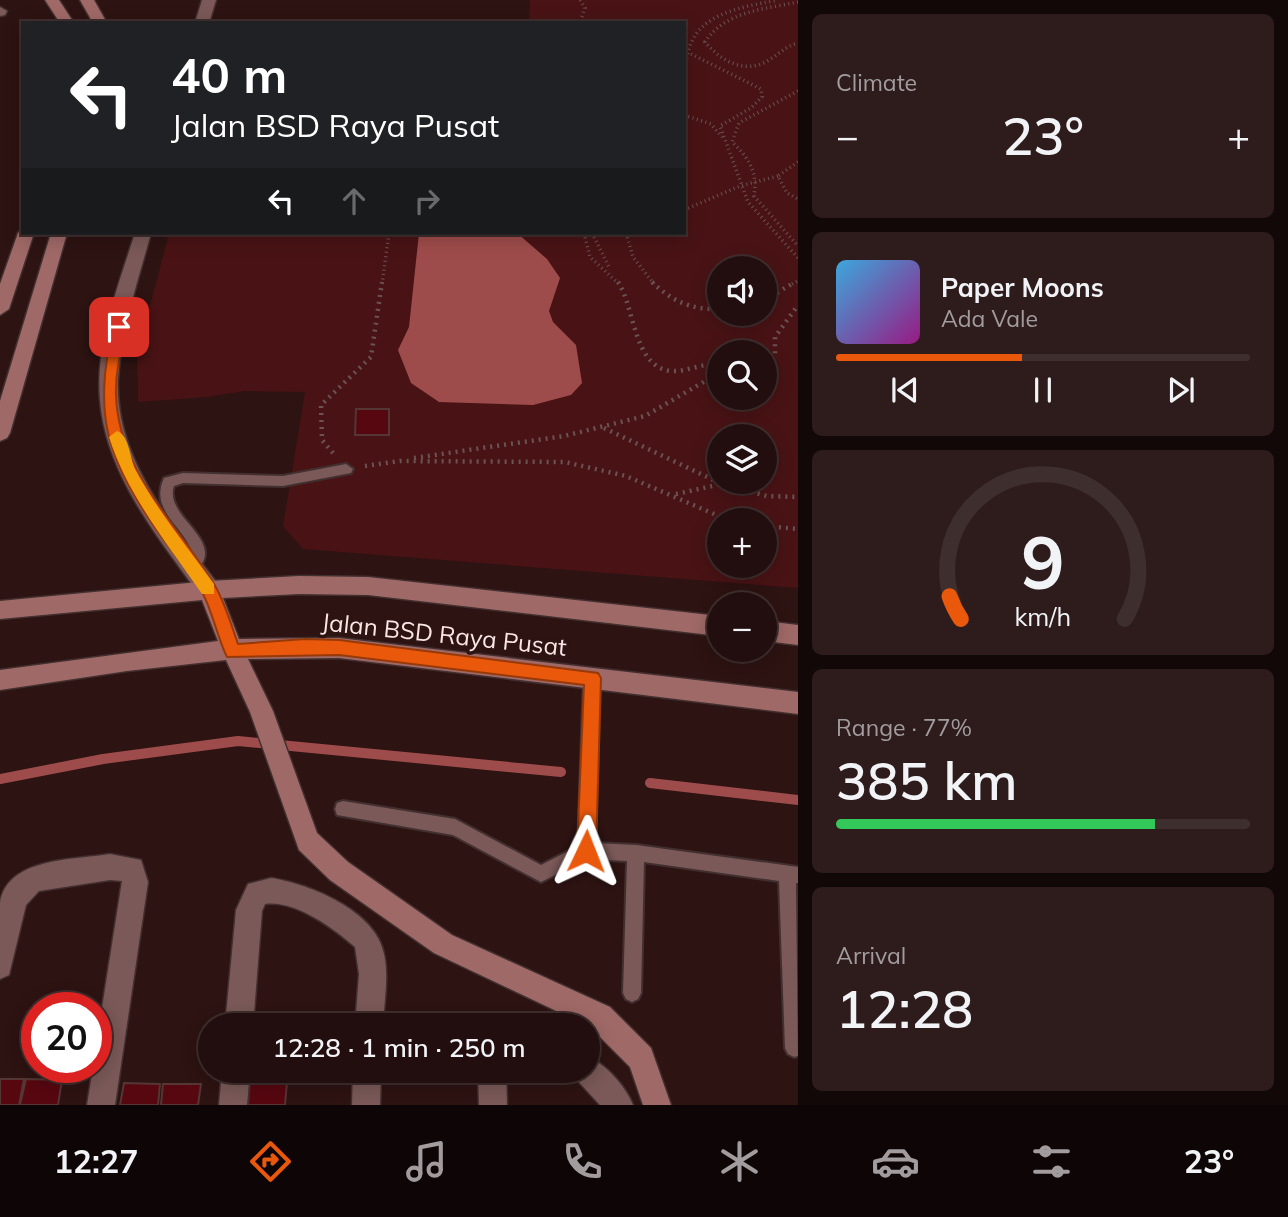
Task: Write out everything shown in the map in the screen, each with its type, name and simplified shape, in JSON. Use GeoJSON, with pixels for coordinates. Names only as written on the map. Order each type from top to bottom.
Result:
{"type":"FeatureCollection","features":[{"type":"Feature","properties":{"kind":"main road"},"geometry":{"type":"LineString","coordinates":[[52,0],[66,21]]}},
{"type":"Feature","properties":{"kind":"main road"},"geometry":{"type":"LineString","coordinates":[[87,0],[99,21]]}},
{"type":"Feature","properties":{"kind":"main road"},"geometry":{"type":"LineString","coordinates":[[0,309],[25,235]]}},
{"type":"Feature","properties":{"kind":"main road"},"geometry":{"type":"LineString","coordinates":[[0,433],[58,235]]}},
{"type":"Feature","properties":{"kind":"main road","name":"Jalan BSD Raya Pusat"},"geometry":{"type":"LineString","coordinates":[[0,610],[209,590],[299,585],[368,586],[707,625]]}},
{"type":"Feature","properties":{"kind":"main road"},"geometry":{"type":"LineString","coordinates":[[209,590],[233,652],[261,711],[308,841],[339,871],[443,944],[600,1017],[641,1058],[657,1105]]}},
{"type":"Feature","properties":{"kind":"main road"},"geometry":{"type":"LineString","coordinates":[[777,632],[798,635]]}},
{"type":"Feature","properties":{"kind":"main road","name":"Jalan BSD Raya Pusat"},"geometry":{"type":"LineString","coordinates":[[0,680],[109,663],[305,646],[798,703]]}},
{"type":"Feature","properties":{"kind":"street"},"geometry":{"type":"LineString","coordinates":[[203,21],[209,0]]}},
{"type":"Feature","properties":{"kind":"street"},"geometry":{"type":"LineString","coordinates":[[143,235],[110,372],[112,422],[126,466],[145,501],[209,590]]}},
{"type":"Feature","properties":{"kind":"street"},"geometry":{"type":"LineString","coordinates":[[0,966],[14,899],[32,879],[48,874],[121,866],[132,869],[135,882],[101,1105]]}},
{"type":"Feature","properties":{"kind":"street"},"geometry":{"type":"LineString","coordinates":[[240,1013],[249,910],[257,894],[273,891],[289,895],[351,925],[364,935],[372,954],[370,1013]]}},
{"type":"Feature","properties":{"kind":"street"},"geometry":{"type":"LineString","coordinates":[[233,1105],[235,1083]]}},
{"type":"Feature","properties":{"kind":"street"},"geometry":{"type":"LineString","coordinates":[[366,1105],[367,1083]]}},
{"type":"Feature","properties":{"kind":"street"},"geometry":{"type":"LineString","coordinates":[[492,1083],[493,1105]]}},
{"type":"Feature","properties":{"kind":"street"},"geometry":{"type":"LineString","coordinates":[[599,1083],[615,1100]]}},
{"type":"Feature","properties":{"kind":"lane"},"geometry":{"type":"LineString","coordinates":[[192,566],[199,559],[198,548],[166,500],[165,488],[169,482],[183,478],[283,481],[346,469]]}},
{"type":"Feature","properties":{"kind":"lane"},"geometry":{"type":"LineString","coordinates":[[586,851],[592,678]]}},
{"type":"Feature","properties":{"kind":"lane"},"geometry":{"type":"LineString","coordinates":[[343,809],[455,827],[541,874],[586,851],[636,853],[793,874],[794,1048]]}},
{"type":"Feature","properties":{"kind":"lane"},"geometry":{"type":"LineString","coordinates":[[632,993],[636,853]]}},
{"type":"Feature","properties":{"kind":"path"},"geometry":{"type":"LineString","coordinates":[[580,0],[585,8],[581,21]]}},
{"type":"Feature","properties":{"kind":"path"},"geometry":{"type":"LineString","coordinates":[[686,63],[695,35],[705,24],[725,13],[778,0]]}},
{"type":"Feature","properties":{"kind":"path"},"geometry":{"type":"LineString","coordinates":[[798,2],[727,20],[709,31],[705,42],[715,55],[747,68],[761,65],[786,46],[798,43]]}},
{"type":"Feature","properties":{"kind":"path"},"geometry":{"type":"LineString","coordinates":[[691,54],[724,73],[746,78],[761,89],[762,97],[751,108],[720,126],[722,138]]}},
{"type":"Feature","properties":{"kind":"path"},"geometry":{"type":"LineString","coordinates":[[798,91],[739,123],[732,142],[752,161],[758,180],[754,196],[798,246]]}},
{"type":"Feature","properties":{"kind":"path"},"geometry":{"type":"LineString","coordinates":[[686,116],[710,124],[722,138],[729,147],[740,186],[748,202],[798,258]]}},
{"type":"Feature","properties":{"kind":"path"},"geometry":{"type":"LineString","coordinates":[[686,209],[740,186],[778,176],[798,162]]}},
{"type":"Feature","properties":{"kind":"path"},"geometry":{"type":"LineString","coordinates":[[778,176],[787,193],[798,198]]}},
{"type":"Feature","properties":{"kind":"path"},"geometry":{"type":"LineString","coordinates":[[389,235],[371,357],[321,405],[322,440],[346,469],[604,428],[645,416],[707,378]]}},
{"type":"Feature","properties":{"kind":"path"},"geometry":{"type":"LineString","coordinates":[[584,235],[590,257],[610,272]]}},
{"type":"Feature","properties":{"kind":"path"},"geometry":{"type":"LineString","coordinates":[[593,235],[610,272],[629,302],[640,341],[650,362],[677,373],[707,363]]}},
{"type":"Feature","properties":{"kind":"path"},"geometry":{"type":"LineString","coordinates":[[626,235],[627,246],[656,290],[694,309],[707,309]]}},
{"type":"Feature","properties":{"kind":"path"},"geometry":{"type":"LineString","coordinates":[[777,293],[798,281]]}},
{"type":"Feature","properties":{"kind":"path"},"geometry":{"type":"LineString","coordinates":[[775,340],[798,305]]}},
{"type":"Feature","properties":{"kind":"path"},"geometry":{"type":"LineString","coordinates":[[604,428],[707,477]]}},
{"type":"Feature","properties":{"kind":"path"},"geometry":{"type":"LineString","coordinates":[[400,461],[565,462],[626,477],[707,510]]}},
{"type":"Feature","properties":{"kind":"path"},"geometry":{"type":"LineString","coordinates":[[674,495],[707,487]]}},
{"type":"Feature","properties":{"kind":"path"},"geometry":{"type":"LineString","coordinates":[[760,494],[798,497]]}},
{"type":"Feature","properties":{"kind":"path"},"geometry":{"type":"LineString","coordinates":[[777,527],[798,528]]}},
{"type":"Feature","properties":{"kind":"shaded area"},"geometry":{"type":"Polygon","coordinates":[[[530,0],[798,0],[798,588],[303,549],[283,526],[305,392],[245,391],[138,402],[137,356],[168,235],[686,235],[686,21],[529,21],[530,0]]]}},
{"type":"Feature","properties":{"kind":"shaded area"},"geometry":{"type":"Polygon","coordinates":[[[419,235],[519,235],[547,259],[560,278],[549,311],[553,322],[576,345],[582,383],[571,395],[533,405],[439,402],[411,383],[398,350],[409,327],[419,235]]]}},
{"type":"Feature","properties":{"kind":"building"},"geometry":{"type":"Polygon","coordinates":[[[356,409],[389,409],[389,435],[355,435],[356,409]]]}},
{"type":"Feature","properties":{"kind":"building"},"geometry":{"type":"Polygon","coordinates":[[[0,1079],[21,1079],[23,1083],[19,1105],[0,1105],[0,1079]]]}},
{"type":"Feature","properties":{"kind":"building"},"geometry":{"type":"Polygon","coordinates":[[[25,1083],[62,1083],[58,1105],[20,1105],[25,1083]]]}},
{"type":"Feature","properties":{"kind":"building"},"geometry":{"type":"Polygon","coordinates":[[[124,1083],[160,1084],[158,1105],[120,1105],[124,1083]]]}},
{"type":"Feature","properties":{"kind":"building"},"geometry":{"type":"Polygon","coordinates":[[[250,1083],[287,1083],[285,1105],[248,1105],[250,1083]]]}},
{"type":"Feature","properties":{"kind":"building"},"geometry":{"type":"Polygon","coordinates":[[[163,1084],[201,1084],[198,1105],[161,1105],[163,1084]]]}},
{"type":"Feature","properties":{"kind":"waterway"},"geometry":{"type":"LineString","coordinates":[[0,779],[103,759],[238,741],[561,772]]}},
{"type":"Feature","properties":{"kind":"waterway"},"geometry":{"type":"LineString","coordinates":[[650,783],[798,800]]}},
{"type":"Feature","properties":{"kind":"slow traffic"},"geometry":{"type":"LineString","coordinates":[[117,437],[126,466],[145,501],[208,589]]}},
{"type":"Feature","properties":{"kind":"route"},"geometry":{"type":"LineString","coordinates":[[119,327],[110,372],[109,397],[112,422],[126,466],[145,501],[209,590],[233,652],[305,646],[339,648],[592,678],[586,851]]}}]}
